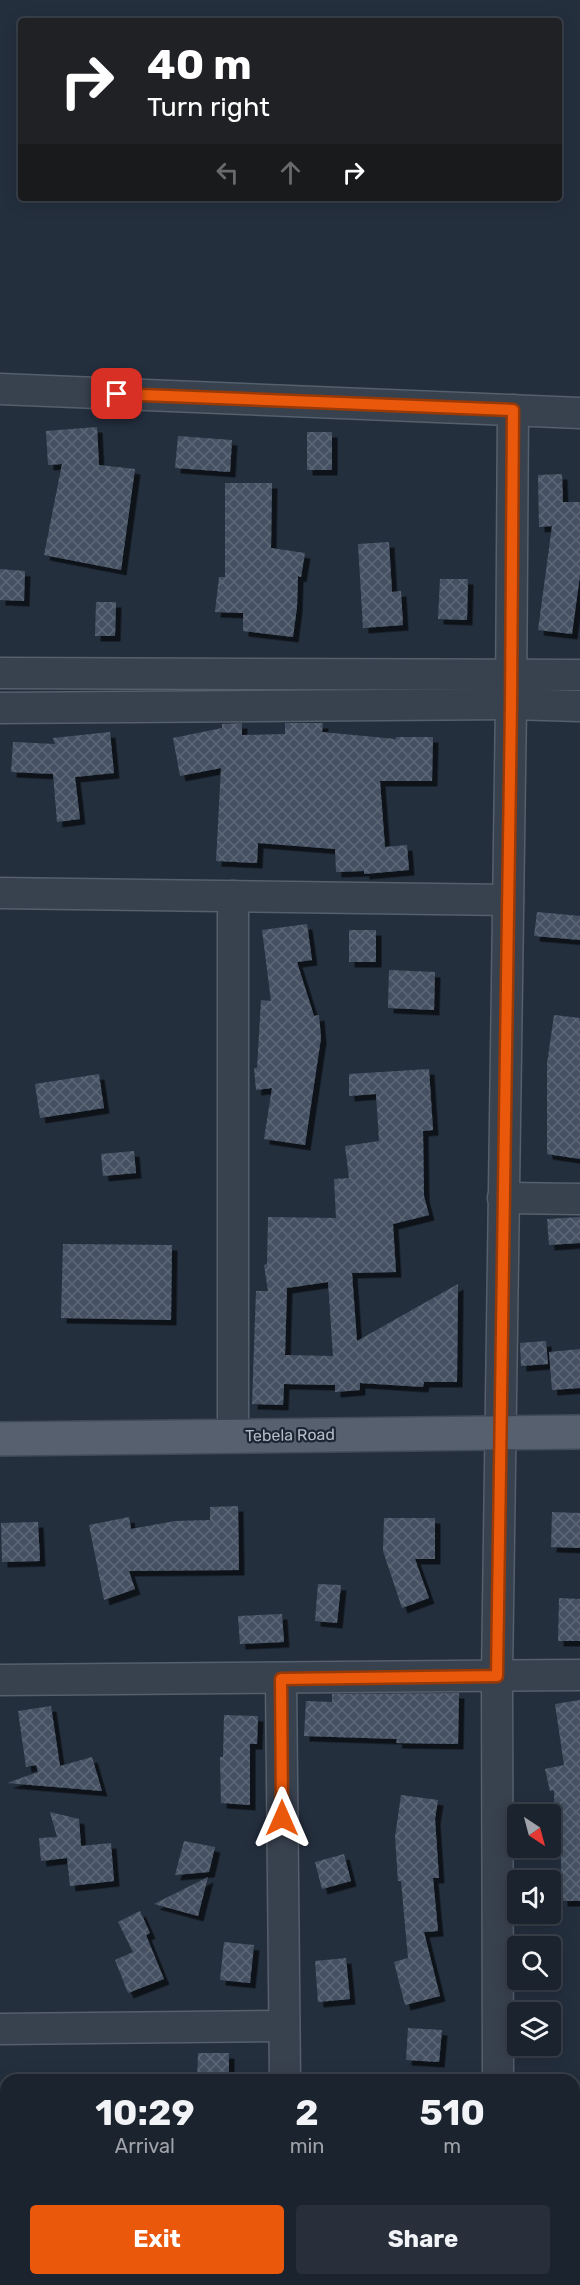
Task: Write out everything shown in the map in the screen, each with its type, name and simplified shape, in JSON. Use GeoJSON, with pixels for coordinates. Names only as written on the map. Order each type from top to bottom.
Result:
{"type":"FeatureCollection","features":[{"type":"Feature","properties":{"kind":"main road","name":"Tebela Road"},"geometry":{"type":"LineString","coordinates":[[0,1439],[580,1432]]}},
{"type":"Feature","properties":{"kind":"street"},"geometry":{"type":"LineString","coordinates":[[0,389],[580,413]]}},
{"type":"Feature","properties":{"kind":"street"},"geometry":{"type":"LineString","coordinates":[[498,2074],[497,1676],[513,410]]}},
{"type":"Feature","properties":{"kind":"street"},"geometry":{"type":"LineString","coordinates":[[0,673],[580,675]]}},
{"type":"Feature","properties":{"kind":"street"},"geometry":{"type":"LineString","coordinates":[[0,708],[511,704],[580,706]]}},
{"type":"Feature","properties":{"kind":"street"},"geometry":{"type":"LineString","coordinates":[[0,893],[508,900]]}},
{"type":"Feature","properties":{"kind":"street"},"geometry":{"type":"LineString","coordinates":[[233,896],[233,1436]]}},
{"type":"Feature","properties":{"kind":"street"},"geometry":{"type":"LineString","coordinates":[[503,1198],[580,1199]]}},
{"type":"Feature","properties":{"kind":"street"},"geometry":{"type":"LineString","coordinates":[[0,1680],[580,1675]]}},
{"type":"Feature","properties":{"kind":"street"},"geometry":{"type":"LineString","coordinates":[[281,1679],[285,2074]]}},
{"type":"Feature","properties":{"kind":"street"},"geometry":{"type":"LineString","coordinates":[[0,2029],[284,2026]]}},
{"type":"Feature","properties":{"kind":"building"},"geometry":{"type":"Polygon","coordinates":[[[97,427],[99,465],[135,469],[121,570],[44,555],[62,464],[48,465],[46,431],[97,427]]]}},
{"type":"Feature","properties":{"kind":"building"},"geometry":{"type":"Polygon","coordinates":[[[307,432],[332,432],[332,470],[307,470],[307,432]]]}},
{"type":"Feature","properties":{"kind":"building"},"geometry":{"type":"Polygon","coordinates":[[[178,436],[232,440],[230,472],[175,468],[178,436]]]}},
{"type":"Feature","properties":{"kind":"building"},"geometry":{"type":"Polygon","coordinates":[[[562,474],[563,502],[580,502],[580,575],[572,634],[538,630],[552,526],[539,527],[538,475],[562,474]]]}},
{"type":"Feature","properties":{"kind":"building"},"geometry":{"type":"Polygon","coordinates":[[[225,483],[272,483],[271,548],[305,553],[301,577],[298,576],[293,637],[243,631],[243,613],[215,612],[219,577],[225,577],[225,483]]]}},
{"type":"Feature","properties":{"kind":"building"},"geometry":{"type":"Polygon","coordinates":[[[389,542],[392,592],[401,591],[403,625],[363,628],[358,544],[389,542]]]}},
{"type":"Feature","properties":{"kind":"building"},"geometry":{"type":"Polygon","coordinates":[[[0,569],[25,571],[24,601],[0,600],[0,569]]]}},
{"type":"Feature","properties":{"kind":"building"},"geometry":{"type":"Polygon","coordinates":[[[440,579],[468,579],[467,620],[438,619],[440,579]]]}},
{"type":"Feature","properties":{"kind":"building"},"geometry":{"type":"Polygon","coordinates":[[[96,602],[116,602],[115,636],[95,636],[96,602]]]}},
{"type":"Feature","properties":{"kind":"building"},"geometry":{"type":"Polygon","coordinates":[[[242,723],[242,735],[285,734],[285,723],[323,723],[322,732],[396,739],[396,737],[433,737],[432,781],[380,781],[385,847],[407,845],[409,870],[364,874],[364,871],[336,872],[335,849],[258,843],[257,863],[216,861],[221,768],[180,776],[173,738],[222,728],[222,724],[242,723]]]}},
{"type":"Feature","properties":{"kind":"building"},"geometry":{"type":"Polygon","coordinates":[[[110,732],[114,773],[75,777],[80,819],[57,822],[53,774],[11,772],[13,742],[55,744],[53,738],[110,732]]]}},
{"type":"Feature","properties":{"kind":"building"},"geometry":{"type":"Polygon","coordinates":[[[537,912],[580,916],[580,940],[534,936],[537,912]]]}},
{"type":"Feature","properties":{"kind":"building"},"geometry":{"type":"Polygon","coordinates":[[[307,924],[312,960],[297,962],[314,1016],[319,1015],[321,1038],[305,1145],[264,1139],[272,1088],[256,1090],[254,1068],[257,1068],[261,1000],[271,1001],[262,930],[307,924]]]}},
{"type":"Feature","properties":{"kind":"building"},"geometry":{"type":"Polygon","coordinates":[[[349,930],[376,930],[376,962],[349,962],[349,930]]]}},
{"type":"Feature","properties":{"kind":"building"},"geometry":{"type":"Polygon","coordinates":[[[389,970],[435,972],[434,1010],[388,1008],[389,970]]]}},
{"type":"Feature","properties":{"kind":"building"},"geometry":{"type":"Polygon","coordinates":[[[554,1015],[580,1018],[580,1159],[547,1154],[547,1064],[554,1015]]]}},
{"type":"Feature","properties":{"kind":"building"},"geometry":{"type":"Polygon","coordinates":[[[429,1069],[433,1130],[423,1131],[424,1196],[429,1215],[393,1224],[396,1272],[352,1273],[357,1341],[458,1284],[457,1382],[424,1382],[423,1387],[360,1383],[360,1390],[335,1392],[335,1385],[284,1384],[283,1405],[252,1404],[256,1291],[268,1291],[264,1265],[267,1264],[268,1217],[336,1218],[334,1179],[349,1178],[345,1146],[379,1141],[376,1094],[349,1096],[349,1074],[429,1069]],[[328,1282],[287,1288],[285,1355],[333,1356],[328,1282]]]}},
{"type":"Feature","properties":{"kind":"building"},"geometry":{"type":"Polygon","coordinates":[[[99,1074],[104,1108],[40,1118],[35,1084],[99,1074]]]}},
{"type":"Feature","properties":{"kind":"building"},"geometry":{"type":"Polygon","coordinates":[[[134,1151],[136,1173],[103,1176],[101,1154],[134,1151]]]}},
{"type":"Feature","properties":{"kind":"building"},"geometry":{"type":"Polygon","coordinates":[[[580,1217],[580,1243],[549,1245],[547,1219],[580,1217]]]}},
{"type":"Feature","properties":{"kind":"building"},"geometry":{"type":"Polygon","coordinates":[[[63,1244],[172,1245],[171,1320],[61,1318],[63,1244]]]}},
{"type":"Feature","properties":{"kind":"building"},"geometry":{"type":"Polygon","coordinates":[[[546,1341],[548,1364],[521,1366],[520,1343],[546,1341]]]}},
{"type":"Feature","properties":{"kind":"building"},"geometry":{"type":"Polygon","coordinates":[[[580,1349],[580,1388],[552,1390],[549,1352],[580,1349]]]}},
{"type":"Feature","properties":{"kind":"building"},"geometry":{"type":"Polygon","coordinates":[[[238,1506],[239,1570],[129,1571],[135,1589],[104,1600],[89,1525],[129,1517],[131,1529],[175,1521],[210,1520],[210,1507],[238,1506]]]}},
{"type":"Feature","properties":{"kind":"building"},"geometry":{"type":"Polygon","coordinates":[[[552,1512],[580,1513],[580,1548],[551,1547],[552,1512]]]}},
{"type":"Feature","properties":{"kind":"building"},"geometry":{"type":"Polygon","coordinates":[[[384,1518],[435,1518],[435,1559],[415,1559],[429,1598],[402,1608],[383,1551],[384,1518]]]}},
{"type":"Feature","properties":{"kind":"building"},"geometry":{"type":"Polygon","coordinates":[[[38,1522],[40,1561],[2,1562],[1,1523],[38,1522]]]}},
{"type":"Feature","properties":{"kind":"building"},"geometry":{"type":"Polygon","coordinates":[[[318,1584],[341,1585],[337,1623],[315,1621],[318,1584]]]}},
{"type":"Feature","properties":{"kind":"building"},"geometry":{"type":"Polygon","coordinates":[[[559,1598],[580,1599],[580,1641],[558,1641],[559,1598]]]}},
{"type":"Feature","properties":{"kind":"building"},"geometry":{"type":"Polygon","coordinates":[[[282,1614],[284,1642],[240,1644],[238,1616],[282,1614]]]}},
{"type":"Feature","properties":{"kind":"building"},"geometry":{"type":"Polygon","coordinates":[[[459,1693],[458,1744],[396,1743],[397,1739],[304,1736],[306,1701],[332,1702],[332,1694],[459,1693]]]}},
{"type":"Feature","properties":{"kind":"building"},"geometry":{"type":"Polygon","coordinates":[[[580,1700],[580,1901],[562,1901],[561,1804],[554,1804],[554,1790],[550,1791],[545,1769],[564,1765],[555,1704],[580,1700]]]}},
{"type":"Feature","properties":{"kind":"building"},"geometry":{"type":"Polygon","coordinates":[[[51,1706],[60,1766],[92,1757],[102,1791],[7,1783],[38,1772],[36,1765],[26,1767],[18,1711],[51,1706]]]}},
{"type":"Feature","properties":{"kind":"building"},"geometry":{"type":"Polygon","coordinates":[[[224,1715],[258,1716],[257,1744],[250,1744],[250,1805],[221,1803],[220,1757],[223,1757],[224,1715]]]}},
{"type":"Feature","properties":{"kind":"building"},"geometry":{"type":"Polygon","coordinates":[[[401,1795],[438,1800],[435,1819],[439,1878],[433,1878],[438,1931],[424,1932],[440,1996],[405,2005],[394,1962],[408,1958],[395,1837],[401,1795]]]}},
{"type":"Feature","properties":{"kind":"building"},"geometry":{"type":"Polygon","coordinates":[[[50,1812],[79,1819],[81,1846],[111,1843],[114,1881],[70,1886],[67,1858],[41,1861],[39,1838],[57,1837],[50,1812]]]}},
{"type":"Feature","properties":{"kind":"building"},"geometry":{"type":"Polygon","coordinates":[[[184,1841],[215,1847],[209,1872],[175,1875],[184,1841]]]}},
{"type":"Feature","properties":{"kind":"building"},"geometry":{"type":"Polygon","coordinates":[[[344,1854],[351,1881],[322,1889],[315,1862],[344,1854]]]}},
{"type":"Feature","properties":{"kind":"building"},"geometry":{"type":"Polygon","coordinates":[[[208,1877],[198,1916],[154,1904],[208,1877]]]}},
{"type":"Feature","properties":{"kind":"building"},"geometry":{"type":"Polygon","coordinates":[[[140,1911],[150,1933],[146,1935],[164,1979],[128,1993],[115,1960],[133,1952],[118,1922],[140,1911]]]}},
{"type":"Feature","properties":{"kind":"building"},"geometry":{"type":"Polygon","coordinates":[[[224,1942],[254,1945],[250,1983],[220,1980],[224,1942]]]}},
{"type":"Feature","properties":{"kind":"building"},"geometry":{"type":"Polygon","coordinates":[[[346,1958],[350,1999],[318,2002],[315,1961],[346,1958]]]}},
{"type":"Feature","properties":{"kind":"building"},"geometry":{"type":"Polygon","coordinates":[[[408,2028],[442,2030],[439,2062],[406,2060],[408,2028]]]}},
{"type":"Feature","properties":{"kind":"building"},"geometry":{"type":"Polygon","coordinates":[[[198,2053],[229,2053],[229,2074],[197,2074],[198,2053]]]}},
{"type":"Feature","properties":{"kind":"route"},"geometry":{"type":"LineString","coordinates":[[117,394],[513,410],[497,1676],[281,1679],[282,1818]]}}]}
